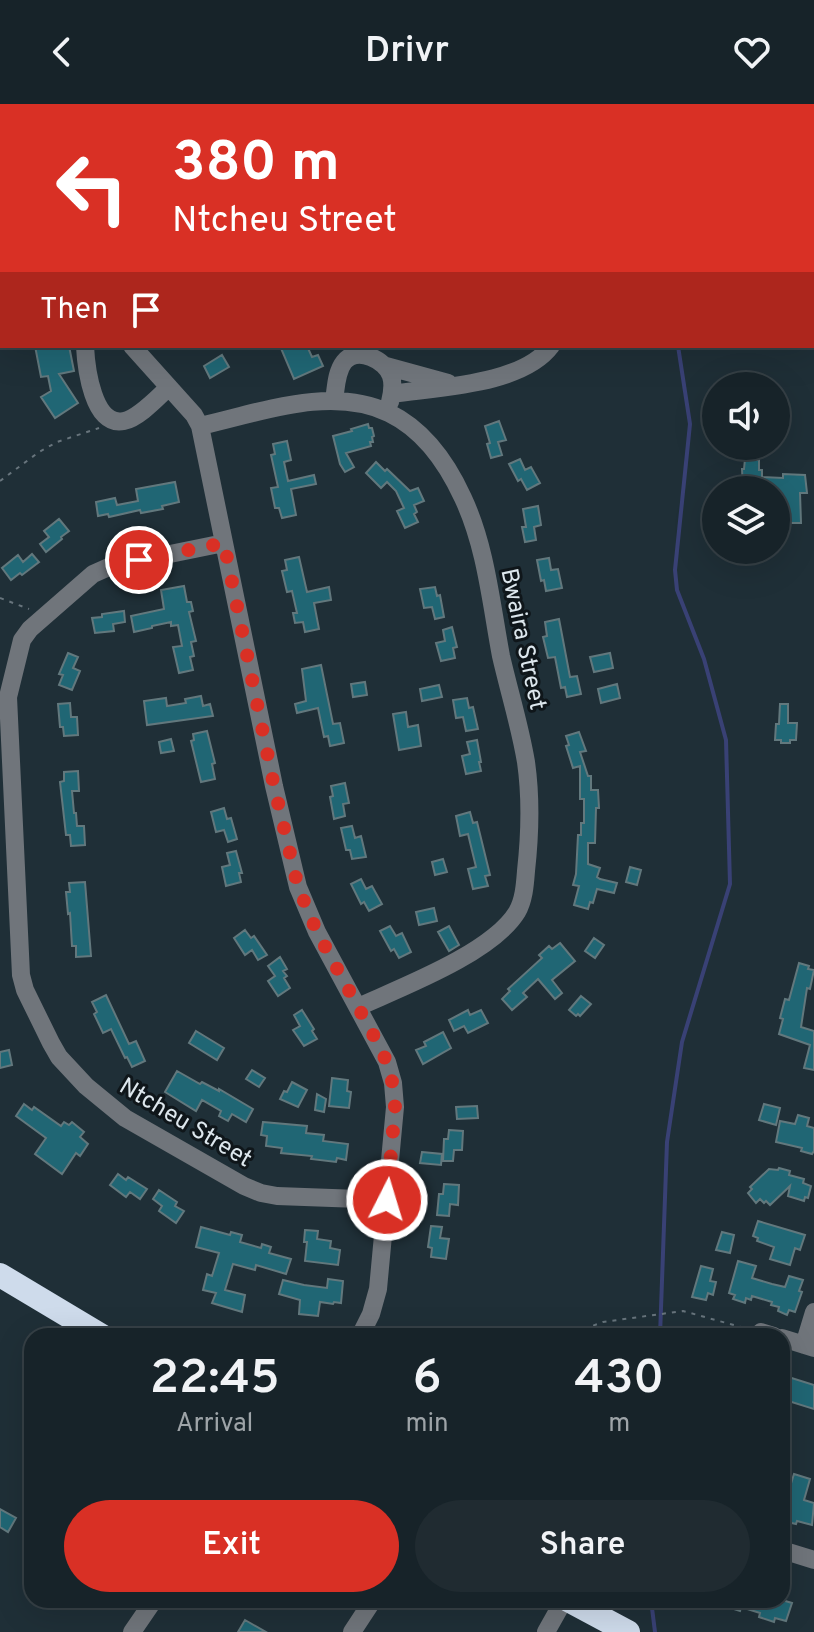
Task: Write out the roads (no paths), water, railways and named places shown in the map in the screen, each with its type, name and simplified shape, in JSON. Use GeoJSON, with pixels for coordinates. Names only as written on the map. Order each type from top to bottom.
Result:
{"type":"FeatureCollection","features":[{"type":"Feature","properties":{"kind":"highway"},"geometry":{"type":"LineString","coordinates":[[0,1275],[89,1328]]}},
{"type":"Feature","properties":{"kind":"highway"},"geometry":{"type":"LineString","coordinates":[[582,1608],[628,1632]]}},
{"type":"Feature","properties":{"kind":"street"},"geometry":{"type":"LineString","coordinates":[[85,348],[97,405],[110,420],[119,422],[135,417],[169,387]]}},
{"type":"Feature","properties":{"kind":"street"},"geometry":{"type":"LineString","coordinates":[[134,348],[194,415],[200,426],[274,786],[298,887],[317,932],[387,1062],[395,1095],[378,1289],[364,1328]]}},
{"type":"Feature","properties":{"kind":"street"},"geometry":{"type":"LineString","coordinates":[[392,394],[490,379],[534,363],[550,348]]}},
{"type":"Feature","properties":{"kind":"street"},"geometry":{"type":"LineString","coordinates":[[334,400],[339,372],[351,357],[368,356],[386,366],[454,385]]}},
{"type":"Feature","properties":{"kind":"street"},"geometry":{"type":"LineString","coordinates":[[386,366],[391,375],[392,394],[387,412]]}},
{"type":"Feature","properties":{"kind":"street","name":"Bwaira Street"},"geometry":{"type":"LineString","coordinates":[[200,426],[319,400],[369,406],[387,412],[418,432],[440,457],[462,497],[478,537],[526,763],[528,852],[522,900],[517,912],[500,930],[460,960],[358,1007]]}},
{"type":"Feature","properties":{"kind":"street","name":"Ntcheu Street"},"geometry":{"type":"LineString","coordinates":[[224,543],[102,569],[45,615],[22,640],[8,697],[21,975],[25,990],[59,1057],[86,1086],[125,1118],[261,1193],[387,1200]]}},
{"type":"Feature","properties":{"kind":"street"},"geometry":{"type":"LineString","coordinates":[[809,1346],[814,1312]]}},
{"type":"Feature","properties":{"kind":"street"},"geometry":{"type":"LineString","coordinates":[[790,1552],[814,1560]]}},
{"type":"Feature","properties":{"kind":"street"},"geometry":{"type":"LineString","coordinates":[[132,1632],[148,1608]]}},
{"type":"Feature","properties":{"kind":"street"},"geometry":{"type":"LineString","coordinates":[[352,1632],[368,1608]]}},
{"type":"Feature","properties":{"kind":"street"},"geometry":{"type":"LineString","coordinates":[[546,1632],[561,1608]]}},
{"type":"Feature","properties":{"kind":"waterway"},"geometry":{"type":"LineString","coordinates":[[660,1328],[667,1142],[682,1042],[730,884],[726,740],[704,659],[677,590],[675,570],[690,424],[678,348]]}},
{"type":"Feature","properties":{"kind":"waterway"},"geometry":{"type":"LineString","coordinates":[[652,1608],[655,1632]]}}]}
